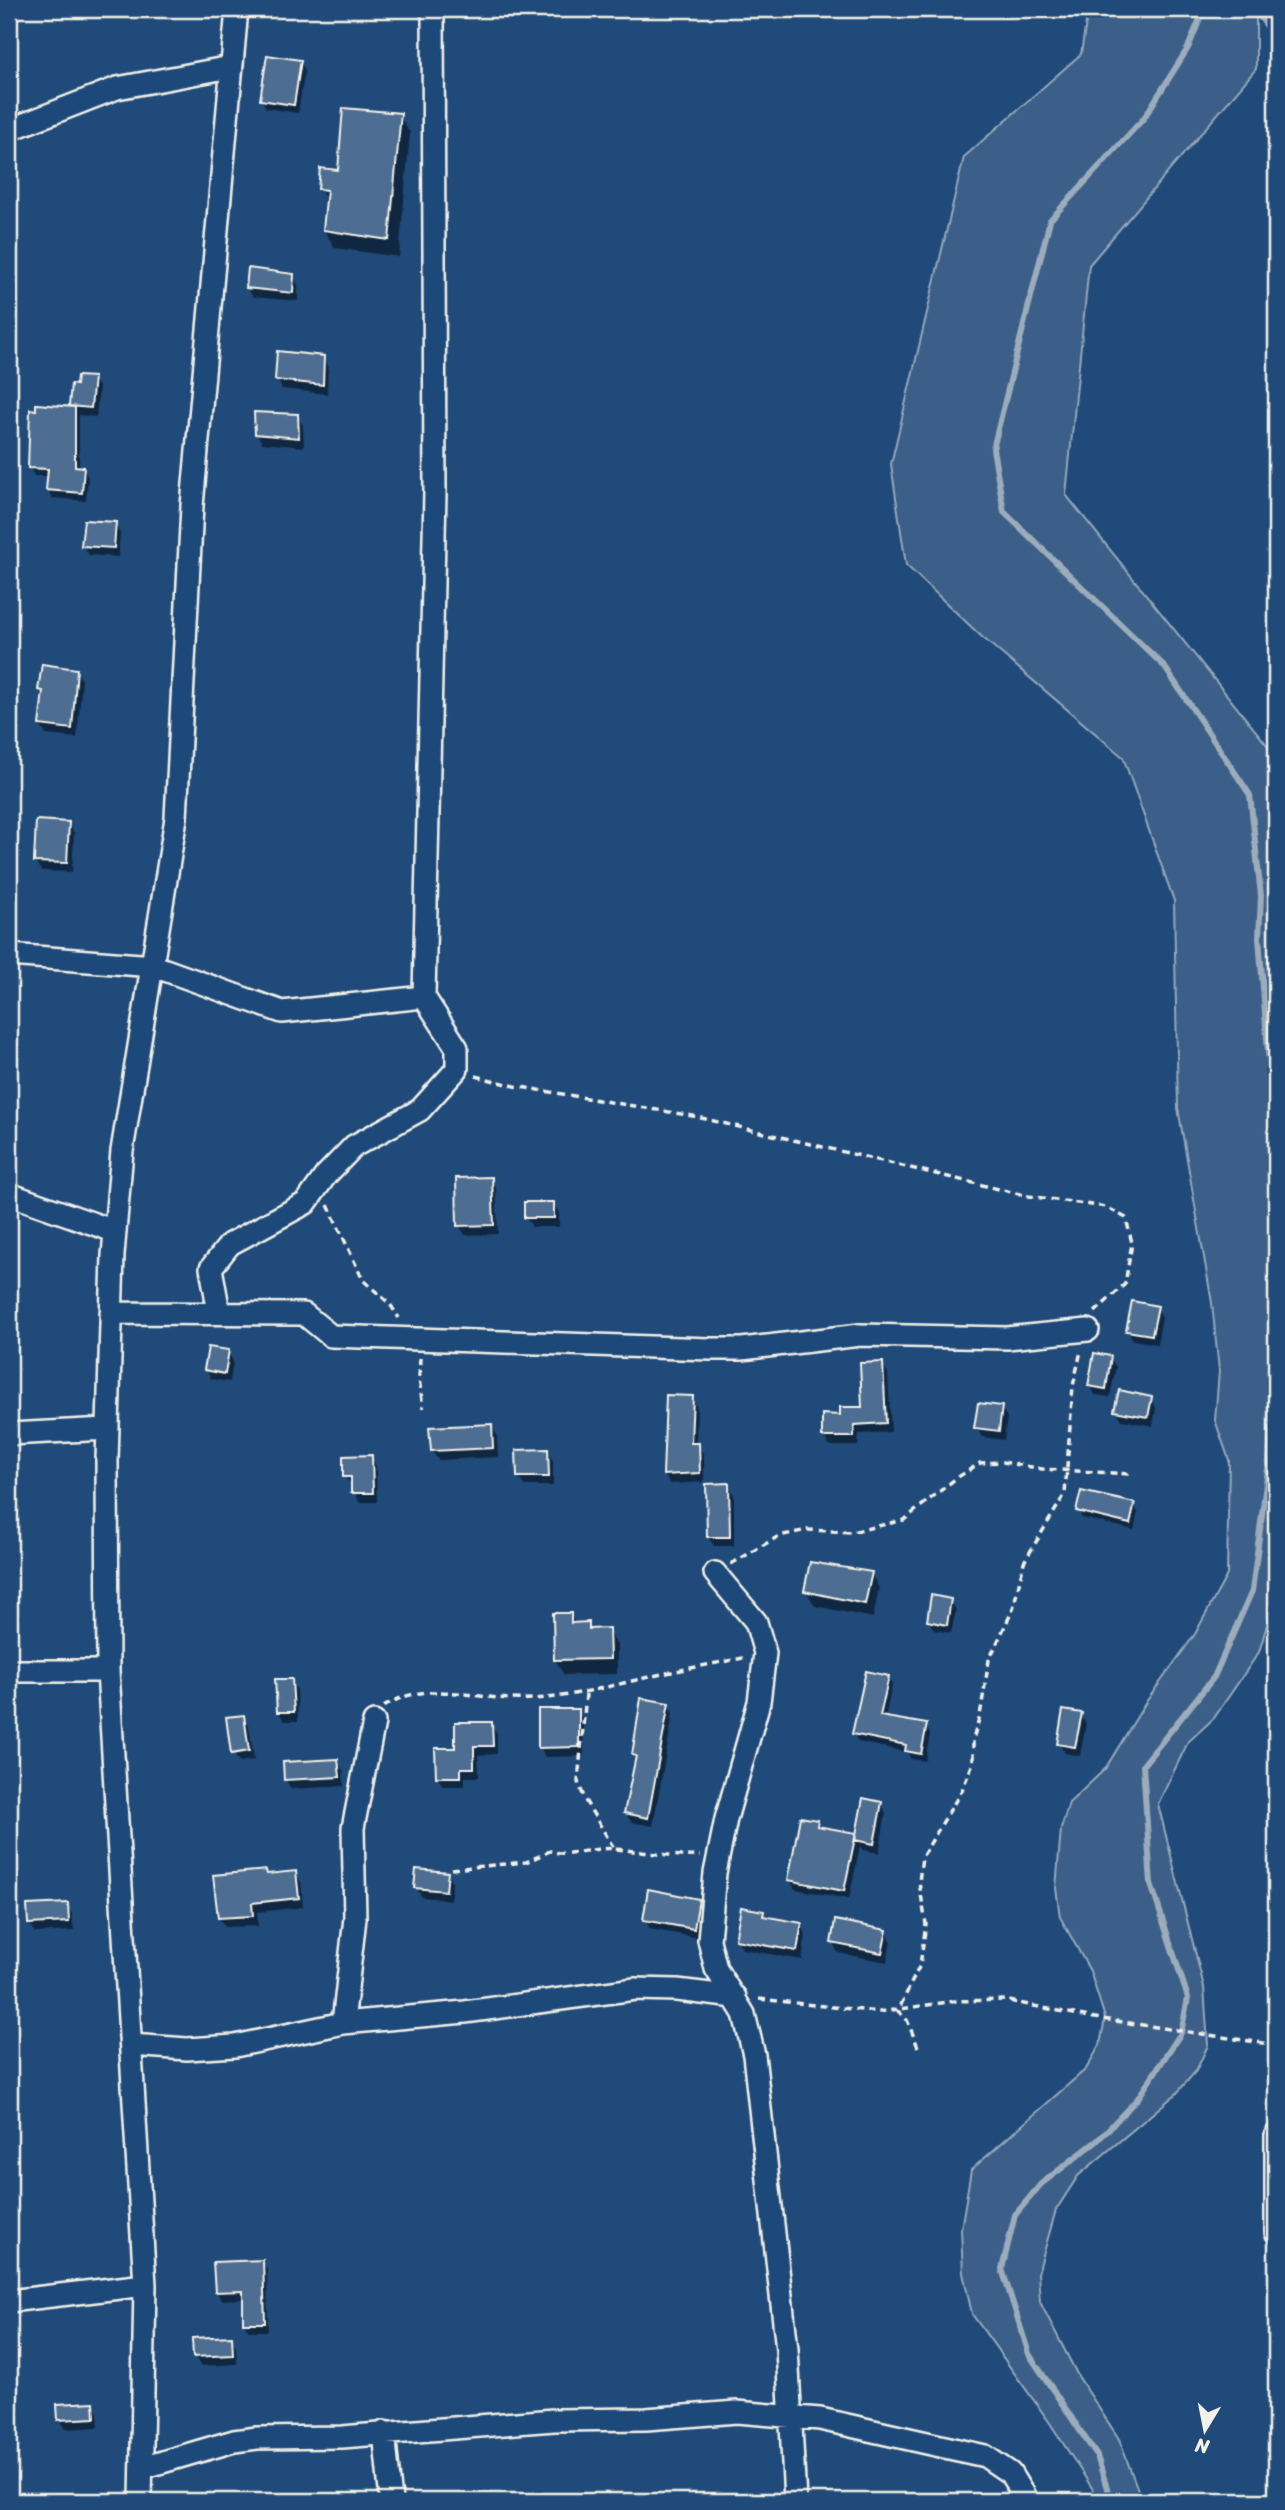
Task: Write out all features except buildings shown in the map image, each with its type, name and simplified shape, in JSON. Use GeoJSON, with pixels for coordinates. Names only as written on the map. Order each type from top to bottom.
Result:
{"type":"FeatureCollection","features":[{"type":"Feature","properties":{"kind":"street"},"geometry":{"type":"LineString","coordinates":[[141,2501],[145,2285],[107,1671],[107,1429],[114,1231],[122,1152],[176,818],[192,506],[237,9]]}},
{"type":"Feature","properties":{"kind":"street"},"geometry":{"type":"LineString","coordinates":[[219,1312],[211,1268],[230,1244],[306,1203],[326,1175],[354,1146],[420,1110],[443,1081],[457,1069],[457,1048],[424,997],[435,492],[433,9]]}},
{"type":"Feature","properties":{"kind":"street"},"geometry":{"type":"LineString","coordinates":[[9,130],[117,88],[231,67]]}},
{"type":"Feature","properties":{"kind":"street"},"geometry":{"type":"LineString","coordinates":[[9,955],[153,966],[282,1012],[424,997]]}},
{"type":"Feature","properties":{"kind":"street"},"geometry":{"type":"LineString","coordinates":[[9,1194],[114,1231]]}},
{"type":"Feature","properties":{"kind":"street"},"geometry":{"type":"LineString","coordinates":[[111,1313],[304,1314],[331,1336],[742,1349],[860,1335],[1007,1338],[1088,1331]]}},
{"type":"Feature","properties":{"kind":"street"},"geometry":{"type":"LineString","coordinates":[[9,1434],[107,1429]]}},
{"type":"Feature","properties":{"kind":"street"},"geometry":{"type":"LineString","coordinates":[[715,1573],[756,1622],[765,1653],[760,1702],[726,1819],[709,1940],[716,1969],[744,2014],[754,2055],[793,2416],[795,2501]]}},
{"type":"Feature","properties":{"kind":"street"},"geometry":{"type":"LineString","coordinates":[[9,1671],[107,1671]]}},
{"type":"Feature","properties":{"kind":"street"},"geometry":{"type":"LineString","coordinates":[[343,2023],[355,1918],[353,1828],[374,1722]]}},
{"type":"Feature","properties":{"kind":"street"},"geometry":{"type":"LineString","coordinates":[[131,2045],[187,2049],[235,2046],[343,2023],[465,2012],[635,1989],[677,1990],[735,1997]]}},
{"type":"Feature","properties":{"kind":"street"},"geometry":{"type":"LineString","coordinates":[[1276,2135],[1276,2232]]}},
{"type":"Feature","properties":{"kind":"street"},"geometry":{"type":"LineString","coordinates":[[9,2301],[145,2285]]}},
{"type":"Feature","properties":{"kind":"street"},"geometry":{"type":"LineString","coordinates":[[142,2469],[234,2441],[554,2420],[672,2418],[737,2412],[793,2416],[852,2425],[985,2456],[1010,2473],[1027,2501]]}},
{"type":"Feature","properties":{"kind":"street"},"geometry":{"type":"LineString","coordinates":[[384,2432],[391,2501]]}},
{"type":"Feature","properties":{"kind":"path"},"geometry":{"type":"LineString","coordinates":[[457,1069],[514,1086],[693,1116],[1028,1196],[1106,1206],[1126,1217],[1132,1243],[1125,1284],[1090,1317],[1073,1386],[1069,1470],[1065,1493],[1024,1562],[1013,1609],[989,1660],[980,1716],[973,1739],[973,1763],[962,1790],[922,1857],[919,1882],[926,1924],[920,1965],[898,2011]]}},
{"type":"Feature","properties":{"kind":"path"},"geometry":{"type":"LineString","coordinates":[[326,1175],[326,1201],[363,1279],[390,1304],[421,1355],[419,1378],[423,1408]]}},
{"type":"Feature","properties":{"kind":"path"},"geometry":{"type":"LineString","coordinates":[[715,1573],[779,1536],[807,1530],[852,1532],[904,1520],[954,1479],[980,1463],[1003,1462],[1042,1469],[1130,1474]]}},
{"type":"Feature","properties":{"kind":"path"},"geometry":{"type":"LineString","coordinates":[[374,1722],[390,1703],[429,1691],[509,1699],[586,1694],[631,1681],[765,1653]]}},
{"type":"Feature","properties":{"kind":"path"},"geometry":{"type":"LineString","coordinates":[[586,1694],[578,1782],[586,1802],[614,1848]]}},
{"type":"Feature","properties":{"kind":"path"},"geometry":{"type":"LineString","coordinates":[[451,1870],[526,1862],[550,1851],[560,1854],[614,1848],[665,1857],[719,1855]]}},
{"type":"Feature","properties":{"kind":"path"},"geometry":{"type":"LineString","coordinates":[[735,1997],[850,2011],[898,2011],[955,2001],[1004,2000],[1089,2017],[1276,2045]]}},
{"type":"Feature","properties":{"kind":"path"},"geometry":{"type":"LineString","coordinates":[[898,2011],[907,2020],[918,2047]]}},
{"type":"Feature","properties":{"kind":"shaded area"},"geometry":{"type":"Polygon","coordinates":[[[1088,9],[1256,9],[1256,69],[1089,265],[1066,495],[1276,756],[1276,1594],[1259,1652],[1214,1718],[1188,1742],[1158,1804],[1204,1987],[1208,2045],[1196,2071],[1177,2093],[1078,2176],[1056,2210],[1038,2273],[1040,2302],[1078,2376],[1119,2439],[1142,2501],[1097,2501],[1092,2488],[1050,2423],[972,2314],[963,2273],[961,2229],[971,2170],[1086,2069],[1100,2045],[1105,2018],[1090,1971],[1060,1917],[1056,1888],[1061,1829],[1069,1803],[1105,1769],[1146,1702],[1195,1634],[1227,1575],[1229,1460],[1215,1420],[1219,1371],[1212,1303],[1178,1108],[1174,901],[1123,757],[982,637],[906,565],[891,464],[964,157],[1081,54],[1088,9]]]}},
{"type":"Feature","properties":{"kind":"waterway"},"geometry":{"type":"LineString","coordinates":[[1204,9],[1188,48],[1144,118],[1050,220],[993,449],[1004,512],[1164,666],[1250,795],[1261,896],[1259,938],[1276,1151]]}},
{"type":"Feature","properties":{"kind":"waterway"},"geometry":{"type":"LineString","coordinates":[[1254,9],[1276,38]]}},
{"type":"Feature","properties":{"kind":"waterway"},"geometry":{"type":"LineString","coordinates":[[1111,2501],[1097,2456],[1029,2354],[1002,2269],[1015,2215],[1041,2184],[1097,2141],[1138,2098],[1181,2033],[1188,1998],[1151,1884],[1143,1765],[1214,1677],[1252,1591],[1269,1461],[1276,1329]]}}]}
